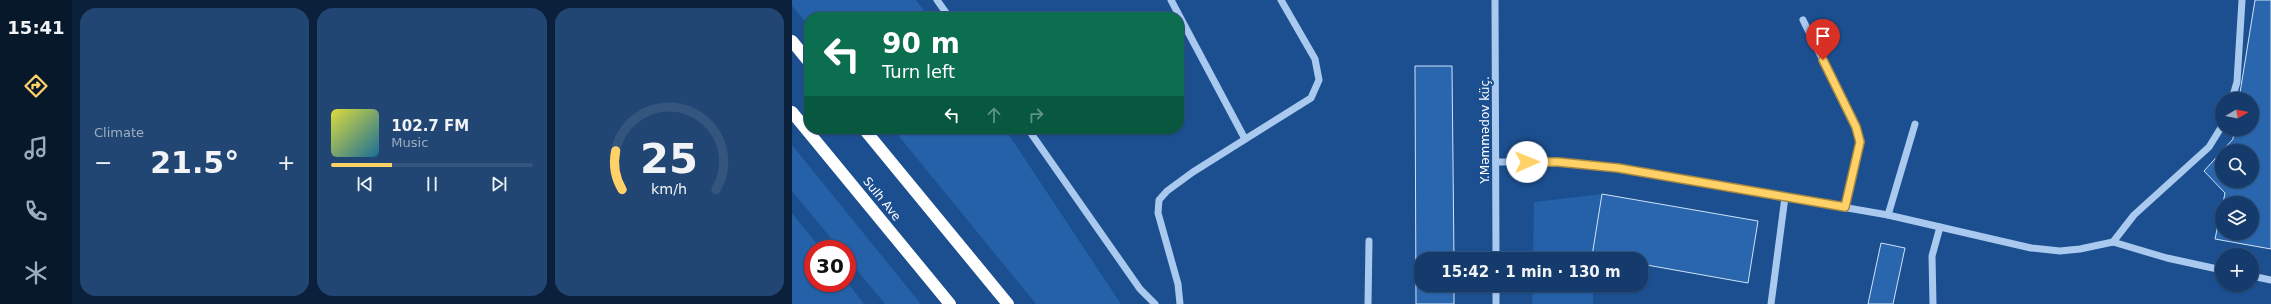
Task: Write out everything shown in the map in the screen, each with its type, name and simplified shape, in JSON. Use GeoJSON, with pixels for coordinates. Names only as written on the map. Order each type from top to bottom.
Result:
{"type":"FeatureCollection","features":[{"type":"Feature","properties":{"kind":"highway"},"geometry":{"type":"LineString","coordinates":[[792,41],[804,56]]}},
{"type":"Feature","properties":{"kind":"highway","name":"Sulh Ave"},"geometry":{"type":"LineString","coordinates":[[792,112],[804,127]]}},
{"type":"Feature","properties":{"kind":"highway","name":"Sulh Ave"},"geometry":{"type":"LineString","coordinates":[[810,134],[950,304]]}},
{"type":"Feature","properties":{"kind":"highway"},"geometry":{"type":"LineString","coordinates":[[868,134],[1008,304]]}},
{"type":"Feature","properties":{"kind":"street"},"geometry":{"type":"LineString","coordinates":[[937,0],[945,12]]}},
{"type":"Feature","properties":{"kind":"street"},"geometry":{"type":"LineString","coordinates":[[1171,0],[1177,12]]}},
{"type":"Feature","properties":{"kind":"street"},"geometry":{"type":"LineString","coordinates":[[1180,304],[1178,284],[1158,213],[1159,200],[1167,191],[1193,172],[1311,98],[1319,80],[1315,59],[1281,0]]}},
{"type":"Feature","properties":{"kind":"street","name":"Y.Məmmədov küç."},"geometry":{"type":"LineString","coordinates":[[1495,0],[1496,252]]}},
{"type":"Feature","properties":{"kind":"street"},"geometry":{"type":"LineString","coordinates":[[2234,92],[2236,82],[2242,0]]}},
{"type":"Feature","properties":{"kind":"street"},"geometry":{"type":"LineString","coordinates":[[1803,20],[1856,127],[1860,142],[1845,207]]}},
{"type":"Feature","properties":{"kind":"street"},"geometry":{"type":"LineString","coordinates":[[1184,24],[1245,139]]}},
{"type":"Feature","properties":{"kind":"street"},"geometry":{"type":"LineString","coordinates":[[1888,215],[1915,124]]}},
{"type":"Feature","properties":{"kind":"street"},"geometry":{"type":"LineString","coordinates":[[1032,134],[1140,289],[1155,304]]}},
{"type":"Feature","properties":{"kind":"street"},"geometry":{"type":"LineString","coordinates":[[2113,242],[2134,215],[2208,147],[2215,136]]}},
{"type":"Feature","properties":{"kind":"street"},"geometry":{"type":"LineString","coordinates":[[1496,162],[1582,163],[1888,215],[2031,248],[2060,251],[2080,249],[2113,242],[2167,258],[2215,268]]}},
{"type":"Feature","properties":{"kind":"street"},"geometry":{"type":"LineString","coordinates":[[1770,304],[1785,197]]}},
{"type":"Feature","properties":{"kind":"street"},"geometry":{"type":"LineString","coordinates":[[1933,304],[1932,256],[1940,226]]}},
{"type":"Feature","properties":{"kind":"street"},"geometry":{"type":"LineString","coordinates":[[1368,304],[1369,241]]}},
{"type":"Feature","properties":{"kind":"street"},"geometry":{"type":"LineString","coordinates":[[2259,277],[2271,280]]}},
{"type":"Feature","properties":{"kind":"street"},"geometry":{"type":"LineString","coordinates":[[1496,292],[1496,304]]}},
{"type":"Feature","properties":{"kind":"shaded area"},"geometry":{"type":"Polygon","coordinates":[[[792,0],[916,0],[925,12],[804,12],[804,20],[792,6],[792,0]]]}},
{"type":"Feature","properties":{"kind":"shaded area"},"geometry":{"type":"Polygon","coordinates":[[[897,134],[1008,134],[1121,304],[1036,304],[897,134]]]}},
{"type":"Feature","properties":{"kind":"shaded area"},"geometry":{"type":"Polygon","coordinates":[[[792,145],[921,304],[885,304],[856,269],[856,240],[833,240],[792,191],[792,145]]]}},
{"type":"Feature","properties":{"kind":"shaded area"},"geometry":{"type":"Polygon","coordinates":[[[1602,194],[1593,252],[1533,252],[1534,202],[1602,194]]]}},
{"type":"Feature","properties":{"kind":"shaded area"},"geometry":{"type":"Polygon","coordinates":[[[792,213],[814,240],[804,240],[804,292],[855,292],[864,304],[792,304],[792,213]]]}},
{"type":"Feature","properties":{"kind":"shaded area"},"geometry":{"type":"Polygon","coordinates":[[[1533,292],[1593,292],[1593,304],[1532,304],[1533,292]]]}},
{"type":"Feature","properties":{"kind":"building"},"geometry":{"type":"Polygon","coordinates":[[[2255,0],[2271,0],[2271,249],[2221,240],[2259,240],[2259,196],[2224,196],[2225,193],[2220,188],[2259,188],[2259,144],[2228,144],[2233,139],[2233,136],[2259,136],[2259,92],[2240,92],[2255,0]]]}},
{"type":"Feature","properties":{"kind":"building"},"geometry":{"type":"Polygon","coordinates":[[[1415,66],[1452,66],[1454,252],[1416,252],[1415,66]]]}},
{"type":"Feature","properties":{"kind":"building"},"geometry":{"type":"Polygon","coordinates":[[[2215,159],[2215,183],[2204,171],[2215,159]]]}},
{"type":"Feature","properties":{"kind":"building"},"geometry":{"type":"Polygon","coordinates":[[[1602,194],[1758,221],[1748,283],[1648,265],[1648,252],[1593,252],[1602,194]]]}},
{"type":"Feature","properties":{"kind":"building"},"geometry":{"type":"Polygon","coordinates":[[[1881,243],[1905,248],[1893,304],[1868,304],[1881,243]]]}},
{"type":"Feature","properties":{"kind":"building"},"geometry":{"type":"Polygon","coordinates":[[[1416,292],[1454,292],[1454,304],[1416,304],[1416,292]]]}},
{"type":"Feature","properties":{"kind":"route"},"geometry":{"type":"LineString","coordinates":[[1527,162],[1582,163],[1618,168],[1845,207],[1860,142],[1856,127],[1823,60]]}}]}
